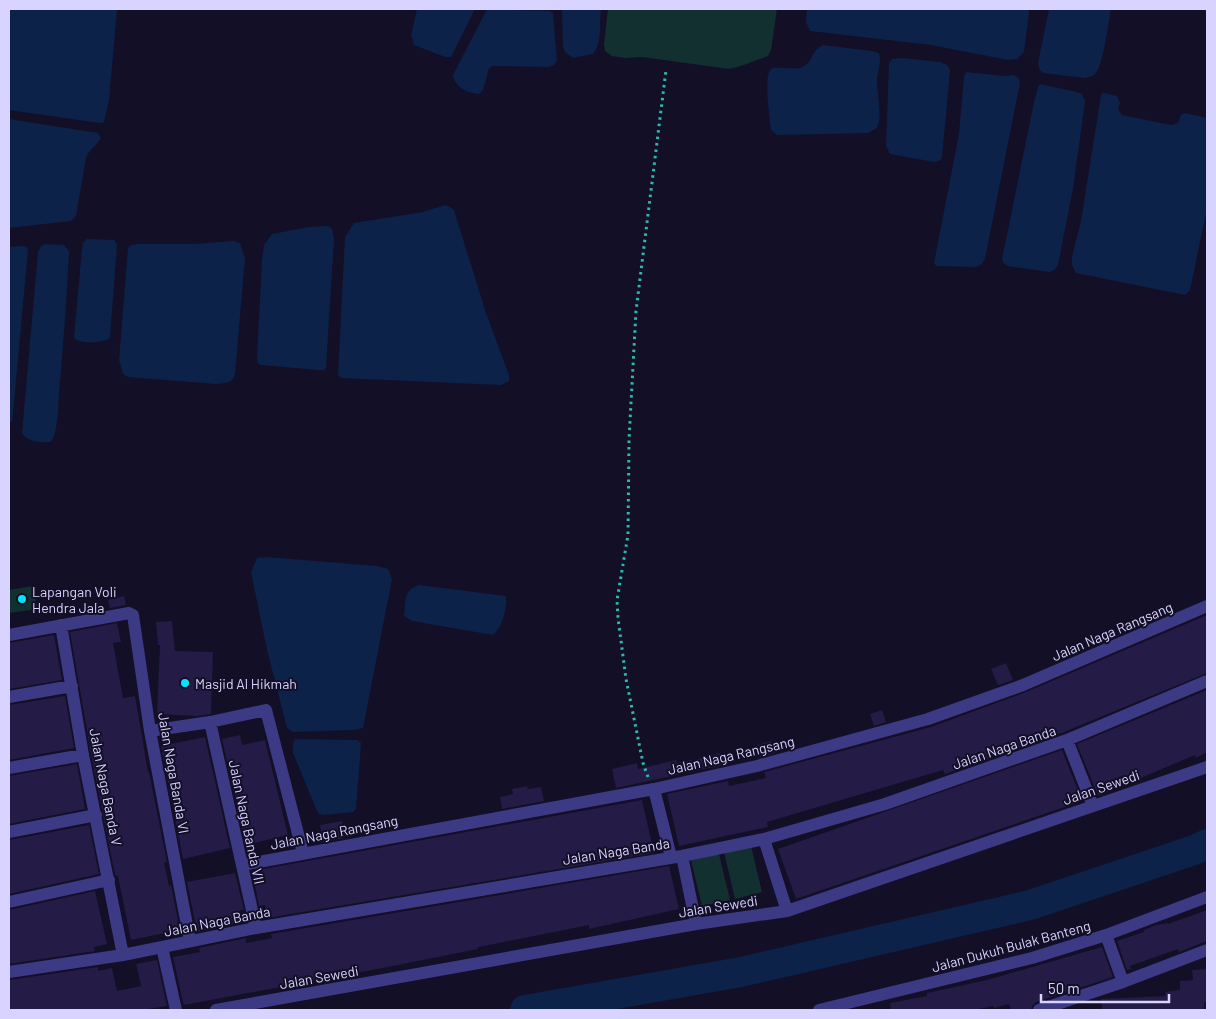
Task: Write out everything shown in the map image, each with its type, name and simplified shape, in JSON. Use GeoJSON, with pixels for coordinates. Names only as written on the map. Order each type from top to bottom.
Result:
{"type":"FeatureCollection","features":[{"type":"Feature","properties":{"kind":"street","name":"Jalan Naga Rangsang"},"geometry":{"type":"LineString","coordinates":[[242,865],[654,789],[757,766],[928,718],[1023,685],[1207,606]]}},
{"type":"Feature","properties":{"kind":"street","name":"Jalan Naga Banda VI"},"geometry":{"type":"LineString","coordinates":[[61,625],[129,613],[133,615],[150,731],[190,941]]}},
{"type":"Feature","properties":{"kind":"street"},"geometry":{"type":"LineString","coordinates":[[9,634],[61,625]]}},
{"type":"Feature","properties":{"kind":"street","name":"Jalan Naga Banda V"},"geometry":{"type":"LineString","coordinates":[[61,625],[123,955]]}},
{"type":"Feature","properties":{"kind":"street","name":"Jalan Naga Banda"},"geometry":{"type":"LineString","coordinates":[[9,972],[123,955],[256,928],[764,840],[884,804],[1067,740],[1207,681]]}},
{"type":"Feature","properties":{"kind":"street"},"geometry":{"type":"LineString","coordinates":[[9,697],[72,686]]}},
{"type":"Feature","properties":{"kind":"street"},"geometry":{"type":"LineString","coordinates":[[150,731],[210,722],[266,710],[303,853]]}},
{"type":"Feature","properties":{"kind":"street","name":"Jalan Naga Banda VII"},"geometry":{"type":"LineString","coordinates":[[210,722],[256,928]]}},
{"type":"Feature","properties":{"kind":"street"},"geometry":{"type":"LineString","coordinates":[[1067,740],[1093,806]]}},
{"type":"Feature","properties":{"kind":"street"},"geometry":{"type":"LineString","coordinates":[[9,768],[84,755]]}},
{"type":"Feature","properties":{"kind":"street","name":"Jalan Sewedi"},"geometry":{"type":"LineString","coordinates":[[216,1010],[696,924],[786,911],[1207,767]]}},
{"type":"Feature","properties":{"kind":"street"},"geometry":{"type":"LineString","coordinates":[[654,789],[696,924]]}},
{"type":"Feature","properties":{"kind":"street"},"geometry":{"type":"LineString","coordinates":[[9,832],[96,815]]}},
{"type":"Feature","properties":{"kind":"street"},"geometry":{"type":"LineString","coordinates":[[764,840],[786,911]]}},
{"type":"Feature","properties":{"kind":"street"},"geometry":{"type":"LineString","coordinates":[[9,902],[109,880]]}},
{"type":"Feature","properties":{"kind":"street","name":"Jalan Dukuh Bulak Banteng"},"geometry":{"type":"LineString","coordinates":[[819,1010],[1032,958],[1106,935],[1207,897]]}},
{"type":"Feature","properties":{"kind":"street"},"geometry":{"type":"LineString","coordinates":[[1106,935],[1123,982]]}},
{"type":"Feature","properties":{"kind":"street"},"geometry":{"type":"LineString","coordinates":[[162,947],[176,1010]]}},
{"type":"Feature","properties":{"kind":"street"},"geometry":{"type":"LineString","coordinates":[[1038,1010],[1123,982],[1207,950]]}},
{"type":"Feature","properties":{"kind":"path"},"geometry":{"type":"LineString","coordinates":[[654,789],[643,763],[626,679],[617,600],[628,535],[629,440],[636,312],[666,70]]}},
{"type":"Feature","properties":{"kind":"green space"},"geometry":{"type":"Polygon","coordinates":[[[608,9],[777,9],[771,50],[768,56],[729,69],[642,57],[625,58],[612,56],[605,51],[604,44],[608,9]]]}},
{"type":"Feature","properties":{"kind":"green space","name":"Lapangan Voli Hendra Jala"},"geometry":{"type":"Polygon","coordinates":[[[33,586],[37,609],[9,613],[9,590],[33,586]]]}},
{"type":"Feature","properties":{"kind":"green space"},"geometry":{"type":"Polygon","coordinates":[[[751,846],[762,892],[735,899],[724,852],[751,846]]]}},
{"type":"Feature","properties":{"kind":"green space"},"geometry":{"type":"Polygon","coordinates":[[[719,854],[730,900],[702,906],[691,860],[719,854]]]}},
{"type":"Feature","properties":{"kind":"water"},"geometry":{"type":"Polygon","coordinates":[[[9,9],[117,9],[109,100],[104,122],[9,110],[9,9]]]}},
{"type":"Feature","properties":{"kind":"water"},"geometry":{"type":"Polygon","coordinates":[[[417,9],[475,9],[451,57],[445,57],[414,45],[411,35],[417,9]]]}},
{"type":"Feature","properties":{"kind":"water"},"geometry":{"type":"Polygon","coordinates":[[[487,9],[550,11],[553,13],[557,61],[554,65],[548,67],[493,66],[489,68],[483,90],[479,94],[466,91],[459,86],[454,80],[453,75],[487,9]]]}},
{"type":"Feature","properties":{"kind":"water"},"geometry":{"type":"Polygon","coordinates":[[[562,9],[601,9],[598,44],[593,54],[573,58],[565,52],[563,47],[562,9]]]}},
{"type":"Feature","properties":{"kind":"water"},"geometry":{"type":"Polygon","coordinates":[[[807,9],[1028,9],[1029,12],[1024,52],[1017,59],[1008,60],[931,45],[810,31],[806,22],[807,9]]]}},
{"type":"Feature","properties":{"kind":"water"},"geometry":{"type":"Polygon","coordinates":[[[1049,9],[1111,9],[1099,67],[1091,77],[1043,73],[1039,69],[1038,63],[1049,9]]]}},
{"type":"Feature","properties":{"kind":"water"},"geometry":{"type":"Polygon","coordinates":[[[823,45],[879,53],[877,82],[878,126],[868,133],[777,135],[771,130],[768,108],[767,80],[771,69],[802,67],[806,65],[816,50],[823,45]]]}},
{"type":"Feature","properties":{"kind":"water"},"geometry":{"type":"Polygon","coordinates":[[[903,58],[940,62],[947,65],[950,70],[942,158],[939,161],[934,162],[890,154],[886,146],[889,63],[892,59],[903,58]]]}},
{"type":"Feature","properties":{"kind":"water"},"geometry":{"type":"Polygon","coordinates":[[[966,72],[1005,76],[1013,75],[1019,78],[1020,83],[985,259],[982,264],[976,267],[936,266],[934,263],[959,134],[964,76],[966,72]]]}},
{"type":"Feature","properties":{"kind":"water"},"geometry":{"type":"Polygon","coordinates":[[[1040,84],[1077,92],[1082,94],[1085,101],[1073,189],[1058,265],[1050,272],[1008,266],[1003,263],[1002,259],[1034,102],[1040,84]]]}},
{"type":"Feature","properties":{"kind":"water"},"geometry":{"type":"Polygon","coordinates":[[[1101,94],[1117,96],[1120,103],[1118,109],[1122,115],[1171,125],[1178,123],[1181,115],[1185,113],[1207,118],[1207,209],[1190,290],[1185,295],[1076,273],[1072,265],[1072,257],[1081,221],[1101,94]]]}},
{"type":"Feature","properties":{"kind":"water"},"geometry":{"type":"Polygon","coordinates":[[[9,119],[98,133],[101,138],[86,158],[76,216],[71,221],[9,228],[9,119]]]}},
{"type":"Feature","properties":{"kind":"water"},"geometry":{"type":"Polygon","coordinates":[[[445,205],[454,210],[486,313],[509,375],[509,381],[501,385],[341,378],[338,375],[345,237],[354,223],[423,212],[445,205]]]}},
{"type":"Feature","properties":{"kind":"water"},"geometry":{"type":"Polygon","coordinates":[[[328,226],[332,229],[334,239],[326,367],[324,370],[318,370],[261,365],[258,363],[257,358],[264,245],[272,234],[309,227],[328,226]]]}},
{"type":"Feature","properties":{"kind":"water"},"geometry":{"type":"Polygon","coordinates":[[[87,239],[114,240],[117,245],[110,338],[103,341],[84,342],[76,340],[74,337],[82,249],[83,243],[87,239]]]}},
{"type":"Feature","properties":{"kind":"water"},"geometry":{"type":"Polygon","coordinates":[[[233,241],[240,243],[245,258],[235,374],[232,380],[216,384],[128,377],[123,374],[119,360],[128,248],[131,245],[138,244],[193,244],[233,241]]]}},
{"type":"Feature","properties":{"kind":"water"},"geometry":{"type":"Polygon","coordinates":[[[46,244],[64,245],[69,251],[58,412],[51,442],[31,440],[22,433],[38,252],[41,246],[46,244]]]}},
{"type":"Feature","properties":{"kind":"water"},"geometry":{"type":"Polygon","coordinates":[[[9,247],[27,247],[28,250],[13,413],[12,421],[9,425],[9,247]]]}},
{"type":"Feature","properties":{"kind":"water"},"geometry":{"type":"Polygon","coordinates":[[[266,557],[377,566],[388,569],[392,579],[363,728],[293,732],[287,728],[267,650],[251,572],[257,558],[266,557]]]}},
{"type":"Feature","properties":{"kind":"water"},"geometry":{"type":"Polygon","coordinates":[[[419,585],[506,596],[506,606],[502,622],[493,635],[412,621],[404,616],[405,601],[410,590],[419,585]]]}},
{"type":"Feature","properties":{"kind":"water"},"geometry":{"type":"Polygon","coordinates":[[[295,739],[357,740],[361,743],[356,809],[353,812],[319,814],[293,753],[295,739]]]}},
{"type":"Feature","properties":{"kind":"building"},"geometry":{"type":"Polygon","coordinates":[[[124,596],[126,605],[110,608],[108,600],[124,596]]]}},
{"type":"Feature","properties":{"kind":"building"},"geometry":{"type":"Polygon","coordinates":[[[1207,615],[1207,673],[1064,732],[945,774],[943,770],[767,822],[768,827],[679,846],[667,794],[728,781],[729,786],[766,778],[764,772],[931,727],[1026,692],[1207,615]]]}},
{"type":"Feature","properties":{"kind":"building","name":"Masjid Al Hikmah"},"geometry":{"type":"Polygon","coordinates":[[[172,621],[175,651],[213,652],[211,714],[196,716],[157,714],[160,645],[158,645],[156,622],[172,621]]]}},
{"type":"Feature","properties":{"kind":"building"},"geometry":{"type":"Polygon","coordinates":[[[117,623],[121,642],[113,643],[123,698],[135,696],[148,772],[167,862],[164,863],[169,886],[171,885],[180,930],[131,940],[118,876],[115,875],[91,754],[70,632],[117,623]]]}},
{"type":"Feature","properties":{"kind":"building"},"geometry":{"type":"Polygon","coordinates":[[[54,635],[62,680],[9,689],[9,643],[54,635]]]}},
{"type":"Feature","properties":{"kind":"building"},"geometry":{"type":"Polygon","coordinates":[[[1006,663],[1013,680],[998,685],[991,669],[1006,663]]]}},
{"type":"Feature","properties":{"kind":"building"},"geometry":{"type":"Polygon","coordinates":[[[1207,690],[1207,752],[1196,758],[1195,755],[1098,796],[1077,744],[1207,690]]]}},
{"type":"Feature","properties":{"kind":"building"},"geometry":{"type":"Polygon","coordinates":[[[65,696],[74,748],[9,760],[9,705],[65,696]]]}},
{"type":"Feature","properties":{"kind":"building"},"geometry":{"type":"Polygon","coordinates":[[[882,710],[886,722],[874,726],[870,714],[882,710]]]}},
{"type":"Feature","properties":{"kind":"building"},"geometry":{"type":"Polygon","coordinates":[[[240,735],[242,745],[265,740],[288,835],[246,845],[222,739],[240,735]]]}},
{"type":"Feature","properties":{"kind":"building"},"geometry":{"type":"Polygon","coordinates":[[[205,737],[230,848],[183,859],[161,746],[205,737]]]}},
{"type":"Feature","properties":{"kind":"building"},"geometry":{"type":"Polygon","coordinates":[[[771,741],[775,753],[760,757],[757,745],[771,741]]]}},
{"type":"Feature","properties":{"kind":"building"},"geometry":{"type":"Polygon","coordinates":[[[1062,750],[1082,801],[796,899],[778,849],[1062,750]]]}},
{"type":"Feature","properties":{"kind":"building"},"geometry":{"type":"Polygon","coordinates":[[[720,753],[723,765],[616,788],[612,769],[637,763],[638,769],[676,760],[677,763],[691,761],[720,753]]]}},
{"type":"Feature","properties":{"kind":"building"},"geometry":{"type":"Polygon","coordinates":[[[77,764],[85,809],[9,824],[9,776],[77,764]]]}},
{"type":"Feature","properties":{"kind":"building"},"geometry":{"type":"Polygon","coordinates":[[[527,786],[528,789],[541,787],[544,801],[502,809],[500,797],[513,794],[512,789],[527,786]]]}},
{"type":"Feature","properties":{"kind":"building"},"geometry":{"type":"Polygon","coordinates":[[[642,800],[654,853],[267,918],[265,905],[259,906],[252,871],[642,800]]]}},
{"type":"Feature","properties":{"kind":"building"},"geometry":{"type":"Polygon","coordinates":[[[342,821],[344,838],[323,842],[320,825],[342,821]]]}},
{"type":"Feature","properties":{"kind":"building"},"geometry":{"type":"Polygon","coordinates":[[[89,825],[99,874],[9,894],[9,840],[89,825]]]}},
{"type":"Feature","properties":{"kind":"building"},"geometry":{"type":"Polygon","coordinates":[[[669,866],[679,909],[589,929],[589,925],[478,947],[478,949],[383,968],[184,1005],[183,1002],[173,957],[200,952],[199,948],[246,938],[246,943],[272,938],[271,934],[669,866]]]}},
{"type":"Feature","properties":{"kind":"building"},"geometry":{"type":"Polygon","coordinates":[[[235,873],[244,910],[240,910],[242,922],[197,932],[187,882],[235,873]]]}},
{"type":"Feature","properties":{"kind":"building"},"geometry":{"type":"Polygon","coordinates":[[[95,891],[107,944],[94,947],[95,951],[9,964],[9,910],[95,891]]]}},
{"type":"Feature","properties":{"kind":"building"},"geometry":{"type":"Polygon","coordinates":[[[1207,910],[1207,941],[1179,952],[1178,949],[1130,966],[1131,969],[1127,970],[1117,941],[1144,932],[1144,930],[1156,925],[1168,924],[1207,910]]]}},
{"type":"Feature","properties":{"kind":"building"},"geometry":{"type":"Polygon","coordinates":[[[1102,947],[1113,977],[1036,1002],[1031,1009],[1011,1010],[1009,1004],[974,1010],[891,1010],[890,1003],[927,996],[927,993],[987,980],[1102,947]]]}},
{"type":"Feature","properties":{"kind":"building"},"geometry":{"type":"Polygon","coordinates":[[[157,960],[167,1006],[142,1010],[9,1010],[9,980],[98,967],[98,971],[112,968],[117,991],[141,986],[136,964],[157,960]]]}},
{"type":"Feature","properties":{"kind":"building"},"geometry":{"type":"Polygon","coordinates":[[[1207,969],[1207,1002],[1204,1002],[1204,1010],[1102,1010],[1101,999],[1166,996],[1165,992],[1180,990],[1180,981],[1193,980],[1192,970],[1207,969]]]}},
{"type":"Feature","properties":{"kind":"waterway"},"geometry":{"type":"LineString","coordinates":[[525,1010],[741,972],[1030,905],[1207,844]]}},
{"type":"Feature","properties":{"kind":"place","name":"Lapangan Voli Hendra Jala"},"geometry":{"type":"Point","coordinates":[22,599]}},
{"type":"Feature","properties":{"kind":"place","name":"Masjid Al Hikmah"},"geometry":{"type":"Point","coordinates":[185,683]}}]}
